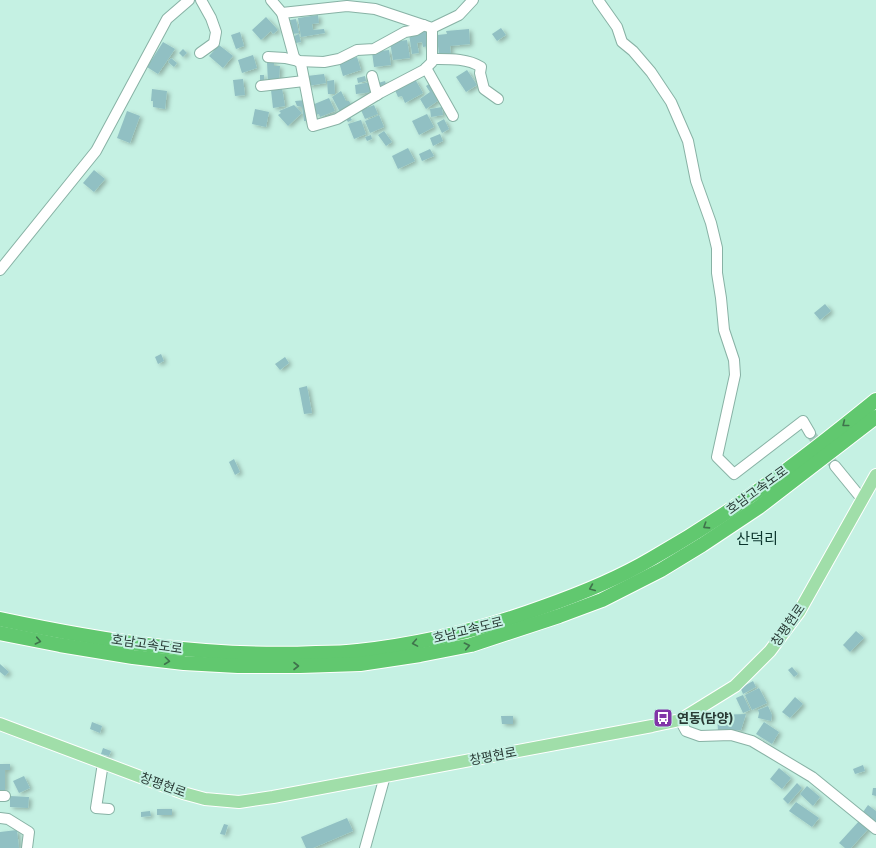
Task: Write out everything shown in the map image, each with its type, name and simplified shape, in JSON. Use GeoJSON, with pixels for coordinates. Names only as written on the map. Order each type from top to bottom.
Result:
{"type":"FeatureCollection","features":[{"type":"Feature","properties":{"kind":"highway","name":"호남고속도로"},"geometry":{"type":"LineString","coordinates":[[0,619],[98,637],[172,648],[237,654],[298,654],[357,651],[414,643],[460,633],[508,620],[552,604],[595,587],[649,560],[705,527],[764,487],[876,400]]}},
{"type":"Feature","properties":{"kind":"highway","name":"호남고속도로"},"geometry":{"type":"LineString","coordinates":[[0,633],[133,657],[184,663],[238,666],[360,664],[420,655],[471,645],[602,600],[661,570],[759,507],[876,417]]}},
{"type":"Feature","properties":{"kind":"main road","name":"창평현로"},"geometry":{"type":"LineString","coordinates":[[0,724],[103,763],[205,799],[239,802],[273,797],[680,720],[735,686],[770,651],[799,612],[876,475]]}},
{"type":"Feature","properties":{"kind":"street"},"geometry":{"type":"LineString","coordinates":[[0,270],[96,151],[167,19],[189,0]]}},
{"type":"Feature","properties":{"kind":"street"},"geometry":{"type":"LineString","coordinates":[[200,53],[214,43],[216,32],[211,18],[201,0]]}},
{"type":"Feature","properties":{"kind":"street"},"geometry":{"type":"LineString","coordinates":[[271,0],[282,13],[294,57],[301,64],[313,126],[337,120],[377,95],[426,68],[432,62],[428,27]]}},
{"type":"Feature","properties":{"kind":"street"},"geometry":{"type":"LineString","coordinates":[[268,57],[285,58],[298,61],[324,62],[339,59],[357,50],[374,48],[405,32],[428,27],[459,15],[473,0]]}},
{"type":"Feature","properties":{"kind":"street"},"geometry":{"type":"LineString","coordinates":[[598,0],[617,27],[622,42],[633,51],[651,72],[671,102],[688,142],[696,181],[711,222],[717,248],[717,273],[722,298],[724,330],[734,360],[735,374],[717,457],[734,474],[803,421],[810,433]]}},
{"type":"Feature","properties":{"kind":"street"},"geometry":{"type":"LineString","coordinates":[[282,13],[347,6],[375,9],[428,27]]}},
{"type":"Feature","properties":{"kind":"street"},"geometry":{"type":"LineString","coordinates":[[432,59],[458,60],[475,63],[481,67],[480,73],[484,89],[498,99]]}},
{"type":"Feature","properties":{"kind":"street"},"geometry":{"type":"LineString","coordinates":[[426,68],[453,116]]}},
{"type":"Feature","properties":{"kind":"street"},"geometry":{"type":"LineString","coordinates":[[372,76],[377,95]]}},
{"type":"Feature","properties":{"kind":"street"},"geometry":{"type":"LineString","coordinates":[[261,86],[304,81]]}},
{"type":"Feature","properties":{"kind":"street"},"geometry":{"type":"LineString","coordinates":[[835,466],[862,499]]}},
{"type":"Feature","properties":{"kind":"street"},"geometry":{"type":"LineString","coordinates":[[680,720],[686,731],[700,736],[731,735],[752,740],[812,777],[876,829]]}},
{"type":"Feature","properties":{"kind":"street"},"geometry":{"type":"LineString","coordinates":[[103,763],[96,808],[109,809]]}},
{"type":"Feature","properties":{"kind":"street"},"geometry":{"type":"LineString","coordinates":[[365,848],[385,776]]}},
{"type":"Feature","properties":{"kind":"street"},"geometry":{"type":"LineString","coordinates":[[0,818],[8,819],[29,832],[27,848]]}},
{"type":"Feature","properties":{"kind":"building"},"geometry":{"type":"Polygon","coordinates":[[[318,15],[319,23],[312,24],[313,30],[324,29],[325,33],[301,37],[298,18],[318,15]]]}},
{"type":"Feature","properties":{"kind":"building"},"geometry":{"type":"Polygon","coordinates":[[[266,17],[278,30],[273,34],[271,31],[261,40],[252,30],[266,17]]]}},
{"type":"Feature","properties":{"kind":"building"},"geometry":{"type":"Polygon","coordinates":[[[296,19],[299,33],[293,34],[290,20],[296,19]]]}},
{"type":"Feature","properties":{"kind":"building"},"geometry":{"type":"Polygon","coordinates":[[[501,28],[506,35],[497,41],[492,34],[501,28]]]}},
{"type":"Feature","properties":{"kind":"building"},"geometry":{"type":"Polygon","coordinates":[[[469,29],[470,44],[450,46],[451,55],[439,57],[437,35],[447,34],[446,31],[469,29]]]}},
{"type":"Feature","properties":{"kind":"building"},"geometry":{"type":"Polygon","coordinates":[[[427,31],[429,46],[423,47],[422,42],[417,43],[419,53],[412,54],[409,34],[427,31]]]}},
{"type":"Feature","properties":{"kind":"building"},"geometry":{"type":"Polygon","coordinates":[[[240,32],[244,46],[236,49],[231,35],[240,32]]]}},
{"type":"Feature","properties":{"kind":"building"},"geometry":{"type":"Polygon","coordinates":[[[299,34],[301,42],[296,43],[294,36],[299,34]]]}},
{"type":"Feature","properties":{"kind":"building"},"geometry":{"type":"Polygon","coordinates":[[[407,40],[410,58],[393,60],[390,42],[407,40]]]}},
{"type":"Feature","properties":{"kind":"building"},"geometry":{"type":"Polygon","coordinates":[[[163,42],[175,49],[158,74],[147,67],[163,42]]]}},
{"type":"Feature","properties":{"kind":"building"},"geometry":{"type":"Polygon","coordinates":[[[219,45],[233,56],[223,68],[209,56],[219,45]]]}},
{"type":"Feature","properties":{"kind":"building"},"geometry":{"type":"Polygon","coordinates":[[[183,49],[187,53],[183,57],[179,53],[183,49]]]}},
{"type":"Feature","properties":{"kind":"building"},"geometry":{"type":"Polygon","coordinates":[[[389,50],[391,65],[374,67],[372,52],[389,50]]]}},
{"type":"Feature","properties":{"kind":"building"},"geometry":{"type":"Polygon","coordinates":[[[253,55],[257,68],[242,73],[238,60],[253,55]]]}},
{"type":"Feature","properties":{"kind":"building"},"geometry":{"type":"Polygon","coordinates":[[[357,57],[361,70],[343,76],[339,62],[357,57]]]}},
{"type":"Feature","properties":{"kind":"building"},"geometry":{"type":"Polygon","coordinates":[[[171,58],[177,63],[174,67],[168,62],[171,58]]]}},
{"type":"Feature","properties":{"kind":"building"},"geometry":{"type":"Polygon","coordinates":[[[267,62],[274,62],[274,66],[280,66],[279,80],[268,83],[267,62]]]}},
{"type":"Feature","properties":{"kind":"building"},"geometry":{"type":"Polygon","coordinates":[[[467,70],[477,85],[466,92],[456,77],[467,70]]]}},
{"type":"Feature","properties":{"kind":"building"},"geometry":{"type":"Polygon","coordinates":[[[324,74],[326,83],[308,86],[307,76],[324,74]]]}},
{"type":"Feature","properties":{"kind":"building"},"geometry":{"type":"Polygon","coordinates":[[[260,75],[264,75],[264,80],[260,81],[260,75]]]}},
{"type":"Feature","properties":{"kind":"building"},"geometry":{"type":"Polygon","coordinates":[[[365,76],[366,81],[358,83],[357,78],[365,76]]]}},
{"type":"Feature","properties":{"kind":"building"},"geometry":{"type":"Polygon","coordinates":[[[243,79],[245,95],[235,96],[233,80],[243,79]]]}},
{"type":"Feature","properties":{"kind":"building"},"geometry":{"type":"Polygon","coordinates":[[[415,79],[423,93],[405,103],[402,96],[398,97],[395,90],[415,79]]]}},
{"type":"Feature","properties":{"kind":"building"},"geometry":{"type":"Polygon","coordinates":[[[334,80],[335,94],[328,94],[327,81],[334,80]]]}},
{"type":"Feature","properties":{"kind":"building"},"geometry":{"type":"Polygon","coordinates":[[[385,81],[387,87],[380,89],[378,83],[385,81]]]}},
{"type":"Feature","properties":{"kind":"building"},"geometry":{"type":"Polygon","coordinates":[[[371,82],[373,92],[356,94],[355,85],[371,82]]]}},
{"type":"Feature","properties":{"kind":"building"},"geometry":{"type":"Polygon","coordinates":[[[432,82],[438,93],[435,95],[439,100],[426,109],[420,99],[430,92],[426,86],[432,82]]]}},
{"type":"Feature","properties":{"kind":"building"},"geometry":{"type":"Polygon","coordinates":[[[282,88],[285,106],[273,108],[271,90],[282,88]]]}},
{"type":"Feature","properties":{"kind":"building"},"geometry":{"type":"Polygon","coordinates":[[[152,89],[167,91],[165,109],[153,107],[153,101],[151,101],[152,89]]]}},
{"type":"Feature","properties":{"kind":"building"},"geometry":{"type":"Polygon","coordinates":[[[341,91],[346,101],[349,101],[353,108],[341,114],[332,97],[341,91]]]}},
{"type":"Feature","properties":{"kind":"building"},"geometry":{"type":"Polygon","coordinates":[[[329,98],[335,111],[320,117],[319,114],[316,115],[312,105],[329,98]]]}},
{"type":"Feature","properties":{"kind":"building"},"geometry":{"type":"Polygon","coordinates":[[[306,100],[307,121],[304,121],[302,107],[297,106],[295,101],[306,100]]]}},
{"type":"Feature","properties":{"kind":"building"},"geometry":{"type":"Polygon","coordinates":[[[294,105],[302,113],[288,126],[278,115],[281,113],[279,111],[294,105]]]}},
{"type":"Feature","properties":{"kind":"building"},"geometry":{"type":"Polygon","coordinates":[[[374,105],[378,114],[365,119],[361,110],[374,105]]]}},
{"type":"Feature","properties":{"kind":"building"},"geometry":{"type":"Polygon","coordinates":[[[442,107],[443,115],[431,117],[430,109],[442,107]]]}},
{"type":"Feature","properties":{"kind":"building"},"geometry":{"type":"Polygon","coordinates":[[[255,109],[269,112],[266,127],[252,124],[255,109]]]}},
{"type":"Feature","properties":{"kind":"building"},"geometry":{"type":"Polygon","coordinates":[[[127,111],[140,116],[130,143],[117,138],[127,111]]]}},
{"type":"Feature","properties":{"kind":"building"},"geometry":{"type":"Polygon","coordinates":[[[427,114],[434,127],[419,135],[412,121],[427,114]]]}},
{"type":"Feature","properties":{"kind":"building"},"geometry":{"type":"Polygon","coordinates":[[[379,115],[384,127],[370,133],[365,121],[379,115]]]}},
{"type":"Feature","properties":{"kind":"building"},"geometry":{"type":"Polygon","coordinates":[[[350,117],[352,120],[348,122],[346,119],[350,117]]]}},
{"type":"Feature","properties":{"kind":"building"},"geometry":{"type":"Polygon","coordinates":[[[444,119],[449,129],[442,133],[437,123],[444,119]]]}},
{"type":"Feature","properties":{"kind":"building"},"geometry":{"type":"Polygon","coordinates":[[[361,120],[366,134],[354,139],[348,124],[361,120]]]}},
{"type":"Feature","properties":{"kind":"building"},"geometry":{"type":"Polygon","coordinates":[[[384,131],[392,142],[386,146],[378,135],[384,131]]]}},
{"type":"Feature","properties":{"kind":"building"},"geometry":{"type":"Polygon","coordinates":[[[440,134],[443,141],[433,146],[430,138],[440,134]]]}},
{"type":"Feature","properties":{"kind":"building"},"geometry":{"type":"Polygon","coordinates":[[[371,135],[372,139],[367,141],[365,137],[371,135]]]}},
{"type":"Feature","properties":{"kind":"building"},"geometry":{"type":"Polygon","coordinates":[[[408,148],[415,161],[398,169],[392,156],[408,148]]]}},
{"type":"Feature","properties":{"kind":"building"},"geometry":{"type":"Polygon","coordinates":[[[430,149],[434,156],[422,161],[419,154],[430,149]]]}},
{"type":"Feature","properties":{"kind":"building"},"geometry":{"type":"Polygon","coordinates":[[[94,170],[105,179],[94,192],[83,183],[94,170]]]}},
{"type":"Feature","properties":{"kind":"building"},"geometry":{"type":"Polygon","coordinates":[[[825,304],[831,311],[820,320],[814,313],[825,304]]]}},
{"type":"Feature","properties":{"kind":"building"},"geometry":{"type":"Polygon","coordinates":[[[161,354],[164,361],[158,364],[155,357],[161,354]]]}},
{"type":"Feature","properties":{"kind":"building"},"geometry":{"type":"Polygon","coordinates":[[[285,357],[289,363],[280,370],[275,364],[285,357]]]}},
{"type":"Feature","properties":{"kind":"building"},"geometry":{"type":"Polygon","coordinates":[[[307,386],[312,413],[304,414],[299,388],[307,386]]]}},
{"type":"Feature","properties":{"kind":"building"},"geometry":{"type":"Polygon","coordinates":[[[234,459],[240,472],[235,475],[229,462],[234,459]]]}},
{"type":"Feature","properties":{"kind":"building"},"geometry":{"type":"Polygon","coordinates":[[[856,631],[864,638],[850,652],[843,645],[856,631]]]}},
{"type":"Feature","properties":{"kind":"building"},"geometry":{"type":"Polygon","coordinates":[[[0,664],[9,672],[5,676],[0,672],[0,664]]]}},
{"type":"Feature","properties":{"kind":"building"},"geometry":{"type":"Polygon","coordinates":[[[792,667],[798,674],[794,677],[788,670],[792,667]]]}},
{"type":"Feature","properties":{"kind":"building"},"geometry":{"type":"Polygon","coordinates":[[[753,681],[756,687],[743,694],[741,689],[753,681]]]}},
{"type":"Feature","properties":{"kind":"building"},"geometry":{"type":"Polygon","coordinates":[[[759,688],[767,703],[752,710],[745,695],[759,688]]]}},
{"type":"Feature","properties":{"kind":"building"},"geometry":{"type":"Polygon","coordinates":[[[743,695],[750,710],[743,713],[736,698],[743,695]]]}},
{"type":"Feature","properties":{"kind":"building"},"geometry":{"type":"Polygon","coordinates":[[[795,697],[803,704],[790,718],[782,712],[795,697]]]}},
{"type":"Feature","properties":{"kind":"building"},"geometry":{"type":"Polygon","coordinates":[[[768,706],[772,715],[771,721],[758,718],[758,710],[768,706]]]}},
{"type":"Feature","properties":{"kind":"building"},"geometry":{"type":"Polygon","coordinates":[[[746,714],[741,730],[718,731],[717,715],[746,714]]]}},
{"type":"Feature","properties":{"kind":"building"},"geometry":{"type":"Polygon","coordinates":[[[501,716],[513,716],[513,724],[502,724],[501,716]]]}},
{"type":"Feature","properties":{"kind":"building"},"geometry":{"type":"Polygon","coordinates":[[[92,722],[102,726],[100,733],[90,729],[92,722]]]}},
{"type":"Feature","properties":{"kind":"building"},"geometry":{"type":"Polygon","coordinates":[[[764,722],[779,732],[772,744],[756,734],[764,722]]]}},
{"type":"Feature","properties":{"kind":"building"},"geometry":{"type":"Polygon","coordinates":[[[103,748],[111,751],[109,756],[101,754],[103,748]]]}},
{"type":"Feature","properties":{"kind":"building"},"geometry":{"type":"Polygon","coordinates":[[[0,764],[10,764],[10,770],[5,770],[5,790],[0,790],[0,764]]]}},
{"type":"Feature","properties":{"kind":"building"},"geometry":{"type":"Polygon","coordinates":[[[863,765],[865,771],[855,774],[853,769],[863,765]]]}},
{"type":"Feature","properties":{"kind":"building"},"geometry":{"type":"Polygon","coordinates":[[[779,768],[791,778],[782,789],[770,779],[779,768]]]}},
{"type":"Feature","properties":{"kind":"building"},"geometry":{"type":"Polygon","coordinates":[[[24,776],[30,788],[19,793],[13,781],[24,776]]]}},
{"type":"Feature","properties":{"kind":"building"},"geometry":{"type":"Polygon","coordinates":[[[797,783],[802,788],[788,804],[783,799],[797,783]]]}},
{"type":"Feature","properties":{"kind":"building"},"geometry":{"type":"Polygon","coordinates":[[[807,786],[820,797],[813,806],[800,794],[807,786]]]}},
{"type":"Feature","properties":{"kind":"building"},"geometry":{"type":"Polygon","coordinates":[[[873,788],[876,788],[876,796],[872,795],[873,788]]]}},
{"type":"Feature","properties":{"kind":"building"},"geometry":{"type":"Polygon","coordinates":[[[10,796],[29,797],[28,808],[10,807],[10,796]]]}},
{"type":"Feature","properties":{"kind":"building"},"geometry":{"type":"Polygon","coordinates":[[[796,802],[819,818],[812,827],[789,811],[796,802]]]}},
{"type":"Feature","properties":{"kind":"building"},"geometry":{"type":"Polygon","coordinates":[[[868,805],[876,811],[876,822],[863,812],[868,805]]]}},
{"type":"Feature","properties":{"kind":"building"},"geometry":{"type":"Polygon","coordinates":[[[157,809],[172,809],[172,815],[157,815],[157,809]]]}},
{"type":"Feature","properties":{"kind":"building"},"geometry":{"type":"Polygon","coordinates":[[[150,811],[151,816],[141,817],[141,812],[150,811]]]}},
{"type":"Feature","properties":{"kind":"building"},"geometry":{"type":"Polygon","coordinates":[[[347,818],[353,831],[313,848],[306,848],[301,837],[347,818]]]}},
{"type":"Feature","properties":{"kind":"building"},"geometry":{"type":"Polygon","coordinates":[[[860,820],[869,828],[851,848],[845,848],[839,843],[860,820]]]}},
{"type":"Feature","properties":{"kind":"building"},"geometry":{"type":"Polygon","coordinates":[[[224,824],[228,825],[225,835],[220,834],[224,824]]]}},
{"type":"Feature","properties":{"kind":"building"},"geometry":{"type":"Polygon","coordinates":[[[17,830],[19,848],[0,848],[0,832],[17,830]]]}},
{"type":"Feature","properties":{"kind":"tunnel"},"geometry":{"type":"LineString","coordinates":[[810,433],[835,466]]}},
{"type":"Feature","properties":{"kind":"place","name":"연동(담양)"},"geometry":{"type":"Point","coordinates":[663,718]}},
{"type":"Feature","properties":{"kind":"district","name":"산덕리"},"geometry":{"type":"Point","coordinates":[757,539]}}]}
